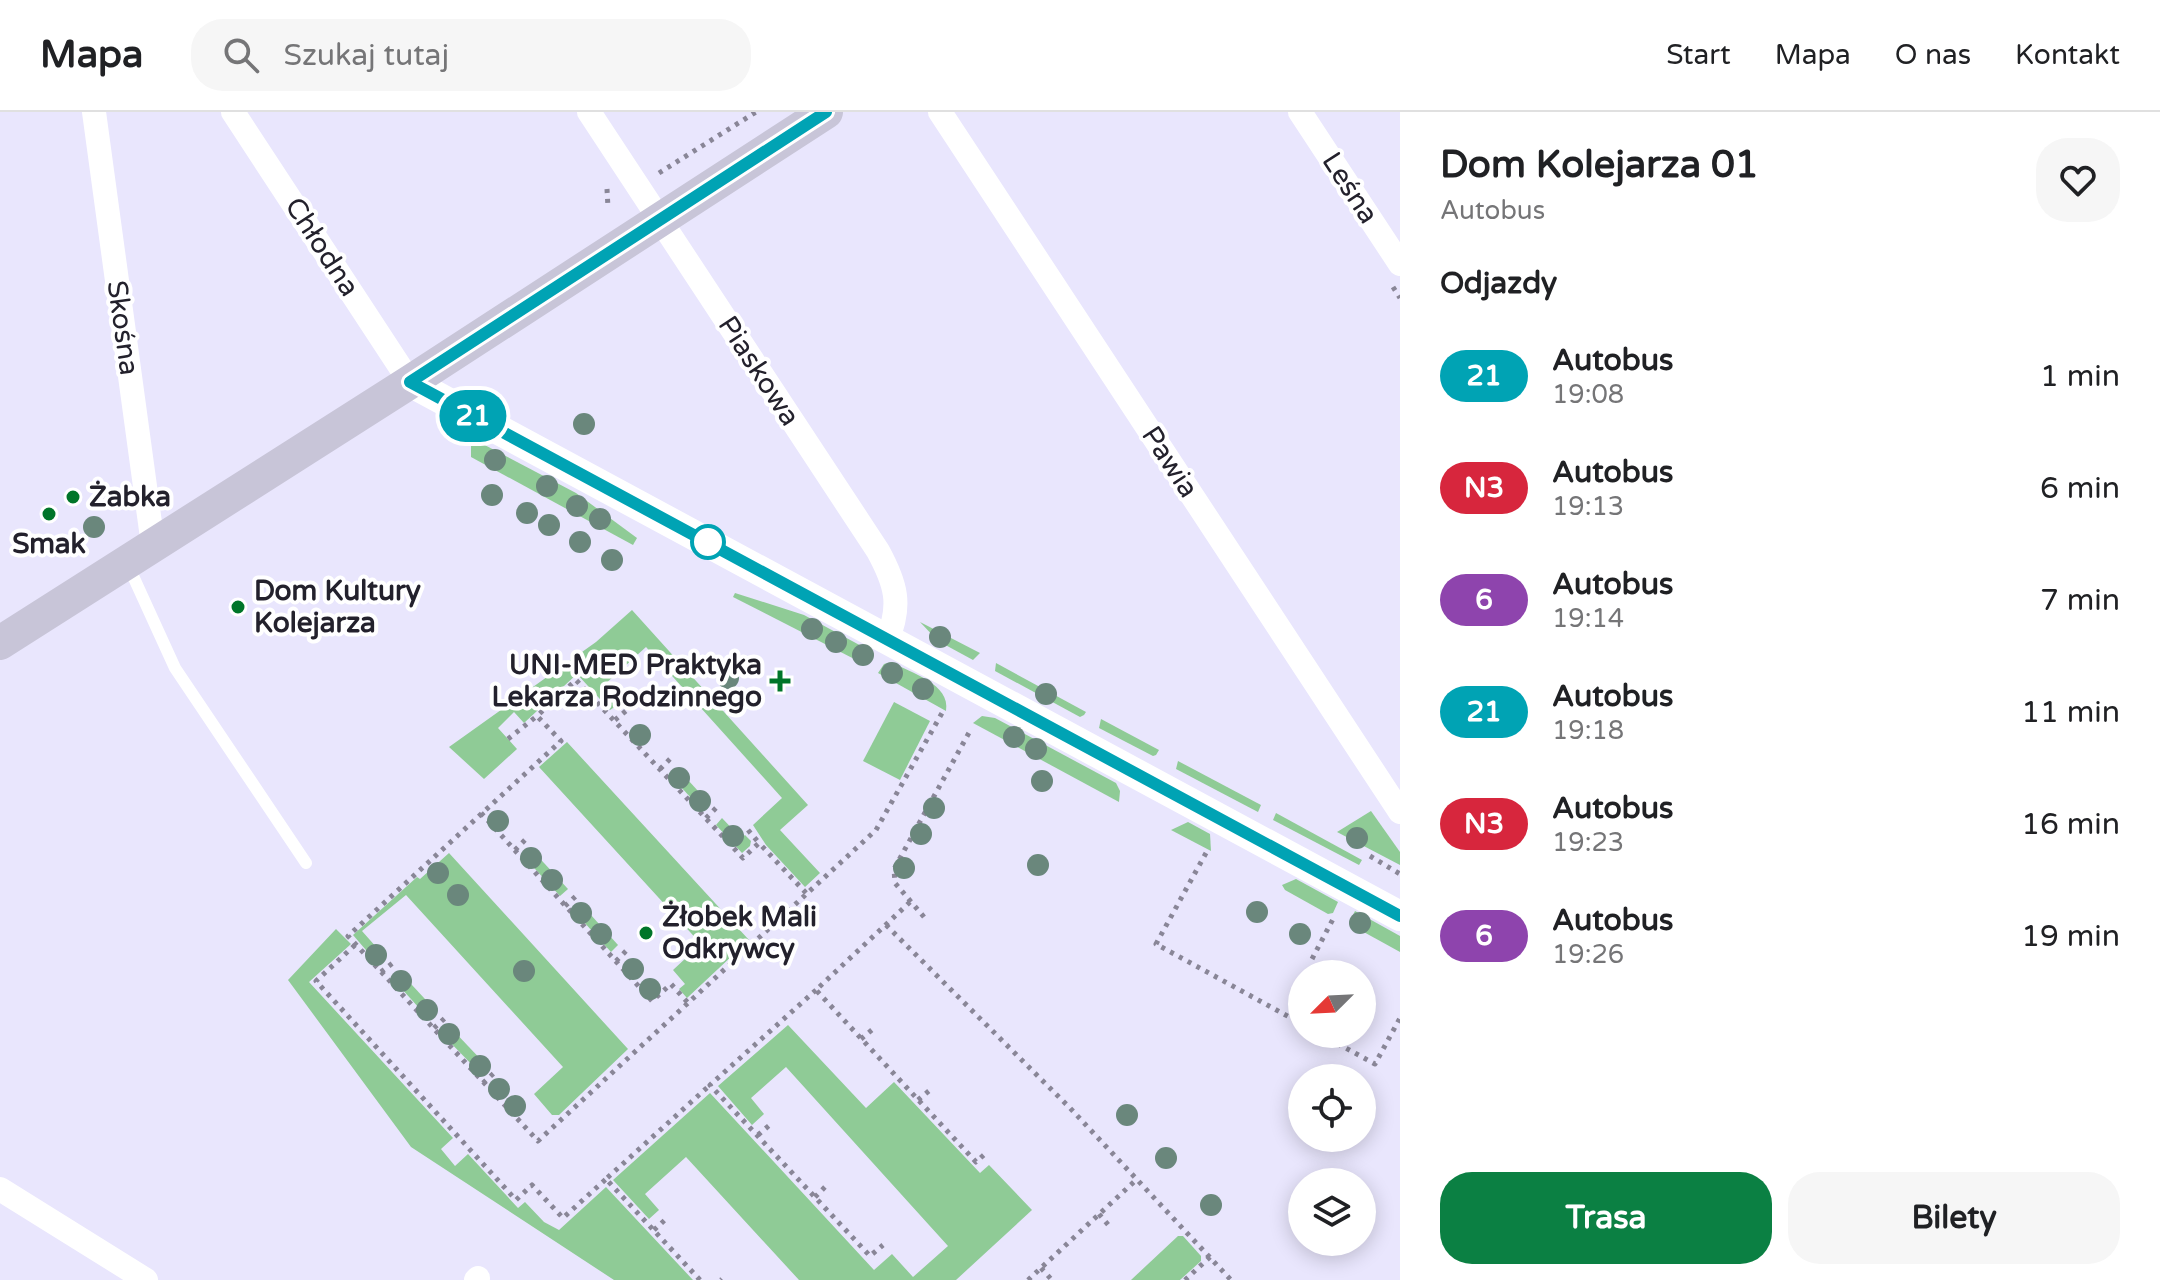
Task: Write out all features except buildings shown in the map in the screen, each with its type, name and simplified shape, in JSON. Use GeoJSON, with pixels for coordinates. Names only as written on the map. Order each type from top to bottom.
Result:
{"type":"FeatureCollection","features":[{"type":"Feature","properties":{"kind":"main road"},"geometry":{"type":"LineString","coordinates":[[0,643],[826,112]]}},
{"type":"Feature","properties":{"kind":"street","name":"Skośna"},"geometry":{"type":"LineString","coordinates":[[94,112],[140,553]]}},
{"type":"Feature","properties":{"kind":"street","name":"Chłodna"},"geometry":{"type":"LineString","coordinates":[[233,112],[410,382]]}},
{"type":"Feature","properties":{"kind":"street","name":"Piaskowa"},"geometry":{"type":"LineString","coordinates":[[589,112],[884,562],[897,603],[887,640]]}},
{"type":"Feature","properties":{"kind":"street","name":"Pawia"},"geometry":{"type":"LineString","coordinates":[[940,112],[1400,812]]}},
{"type":"Feature","properties":{"kind":"street","name":"Leśna"},"geometry":{"type":"LineString","coordinates":[[1300,112],[1400,264]]}},
{"type":"Feature","properties":{"kind":"street"},"geometry":{"type":"LineString","coordinates":[[410,382],[1400,916]]}},
{"type":"Feature","properties":{"kind":"street"},"geometry":{"type":"LineString","coordinates":[[0,1189],[146,1280]]}},
{"type":"Feature","properties":{"kind":"lane"},"geometry":{"type":"LineString","coordinates":[[140,553],[175,668],[306,863]]}},
{"type":"Feature","properties":{"kind":"path"},"geometry":{"type":"LineString","coordinates":[[655,175],[756,112]]}},
{"type":"Feature","properties":{"kind":"path"},"geometry":{"type":"LineString","coordinates":[[508,739],[576,680],[743,858],[759,843]]}},
{"type":"Feature","properties":{"kind":"path"},"geometry":{"type":"LineString","coordinates":[[615,720],[627,710]]}},
{"type":"Feature","properties":{"kind":"path"},"geometry":{"type":"LineString","coordinates":[[537,716],[561,741],[348,936],[538,1141],[876,830],[942,713]]}},
{"type":"Feature","properties":{"kind":"path"},"geometry":{"type":"LineString","coordinates":[[924,917],[895,883],[894,869],[971,729]]}},
{"type":"Feature","properties":{"kind":"path"},"geometry":{"type":"LineString","coordinates":[[660,769],[671,758]]}},
{"type":"Feature","properties":{"kind":"path"},"geometry":{"type":"LineString","coordinates":[[706,818],[716,808]]}},
{"type":"Feature","properties":{"kind":"path"},"geometry":{"type":"LineString","coordinates":[[481,813],[652,1001],[671,984],[689,1004]]}},
{"type":"Feature","properties":{"kind":"path"},"geometry":{"type":"LineString","coordinates":[[748,830],[806,893]]}},
{"type":"Feature","properties":{"kind":"path"},"geometry":{"type":"LineString","coordinates":[[515,850],[526,839]]}},
{"type":"Feature","properties":{"kind":"path"},"geometry":{"type":"LineString","coordinates":[[1206,853],[1156,944],[1288,1017]]}},
{"type":"Feature","properties":{"kind":"path"},"geometry":{"type":"LineString","coordinates":[[1370,856],[1400,874]]}},
{"type":"Feature","properties":{"kind":"path"},"geometry":{"type":"LineString","coordinates":[[565,906],[577,895]]}},
{"type":"Feature","properties":{"kind":"path"},"geometry":{"type":"LineString","coordinates":[[355,945],[316,981],[516,1200],[532,1185],[563,1218],[910,902]]}},
{"type":"Feature","properties":{"kind":"path"},"geometry":{"type":"LineString","coordinates":[[1312,959],[1333,919]]}},
{"type":"Feature","properties":{"kind":"path"},"geometry":{"type":"LineString","coordinates":[[886,925],[1070,1108],[1231,1280]]}},
{"type":"Feature","properties":{"kind":"path"},"geometry":{"type":"LineString","coordinates":[[616,961],[627,950]]}},
{"type":"Feature","properties":{"kind":"path"},"geometry":{"type":"LineString","coordinates":[[1182,959],[1185,952]]}},
{"type":"Feature","properties":{"kind":"path"},"geometry":{"type":"LineString","coordinates":[[381,972],[394,962]]}},
{"type":"Feature","properties":{"kind":"path"},"geometry":{"type":"LineString","coordinates":[[1228,983],[1231,977]]}},
{"type":"Feature","properties":{"kind":"path"},"geometry":{"type":"LineString","coordinates":[[816,990],[976,1162],[987,1152]]}},
{"type":"Feature","properties":{"kind":"path"},"geometry":{"type":"LineString","coordinates":[[434,1028],[445,1018]]}},
{"type":"Feature","properties":{"kind":"path"},"geometry":{"type":"LineString","coordinates":[[1346,1048],[1375,1064],[1400,1018]]}},
{"type":"Feature","properties":{"kind":"path"},"geometry":{"type":"LineString","coordinates":[[861,1039],[873,1029]]}},
{"type":"Feature","properties":{"kind":"path"},"geometry":{"type":"LineString","coordinates":[[483,1083],[495,1072]]}},
{"type":"Feature","properties":{"kind":"path"},"geometry":{"type":"LineString","coordinates":[[710,1085],[870,1256],[883,1245]]}},
{"type":"Feature","properties":{"kind":"path"},"geometry":{"type":"LineString","coordinates":[[918,1100],[930,1090]]}},
{"type":"Feature","properties":{"kind":"path"},"geometry":{"type":"LineString","coordinates":[[758,1135],[772,1123]]}},
{"type":"Feature","properties":{"kind":"path"},"geometry":{"type":"LineString","coordinates":[[606,1179],[700,1280]]}},
{"type":"Feature","properties":{"kind":"path"},"geometry":{"type":"LineString","coordinates":[[1028,1280],[1136,1180]]}},
{"type":"Feature","properties":{"kind":"path"},"geometry":{"type":"LineString","coordinates":[[815,1197],[828,1184]]}},
{"type":"Feature","properties":{"kind":"path"},"geometry":{"type":"LineString","coordinates":[[1099,1214],[1110,1227]]}},
{"type":"Feature","properties":{"kind":"path"},"geometry":{"type":"LineString","coordinates":[[654,1230],[667,1218]]}},
{"type":"Feature","properties":{"kind":"path"},"geometry":{"type":"LineString","coordinates":[[1185,1280],[1210,1257]]}},
{"type":"Feature","properties":{"kind":"path"},"geometry":{"type":"LineString","coordinates":[[1041,1268],[1052,1280]]}},
{"type":"Feature","properties":{"kind":"green space"},"geometry":{"type":"Polygon","coordinates":[[[479,442],[576,493],[637,538],[633,545],[471,457],[471,446],[479,442]]]}},
{"type":"Feature","properties":{"kind":"green space"},"geometry":{"type":"Polygon","coordinates":[[[735,593],[804,615],[865,648],[869,655],[864,664],[733,597],[735,593]]]}},
{"type":"Feature","properties":{"kind":"green space"},"geometry":{"type":"Polygon","coordinates":[[[632,610],[808,805],[780,830],[820,873],[805,887],[766,845],[753,825],[782,798],[646,647],[603,686],[619,704],[610,710],[577,674],[524,723],[514,712],[498,728],[517,749],[484,779],[449,747],[596,642],[632,610]]]}},
{"type":"Feature","properties":{"kind":"green space"},"geometry":{"type":"Polygon","coordinates":[[[920,622],[980,653],[973,660],[938,641],[920,622]]]}},
{"type":"Feature","properties":{"kind":"green space"},"geometry":{"type":"Polygon","coordinates":[[[891,662],[936,687],[946,702],[946,711],[878,673],[884,664],[891,662]]]}},
{"type":"Feature","properties":{"kind":"green space"},"geometry":{"type":"Polygon","coordinates":[[[996,663],[1086,712],[1080,717],[995,671],[996,663]]]}},
{"type":"Feature","properties":{"kind":"green space"},"geometry":{"type":"Polygon","coordinates":[[[894,702],[930,721],[900,780],[863,761],[894,702]]]}},
{"type":"Feature","properties":{"kind":"green space"},"geometry":{"type":"Polygon","coordinates":[[[982,716],[995,718],[1116,783],[1120,791],[1119,802],[973,723],[982,716]]]}},
{"type":"Feature","properties":{"kind":"green space"},"geometry":{"type":"Polygon","coordinates":[[[1101,719],[1159,750],[1153,756],[1099,728],[1101,719]]]}},
{"type":"Feature","properties":{"kind":"green space"},"geometry":{"type":"Polygon","coordinates":[[[567,742],[749,940],[687,998],[679,989],[685,984],[673,970],[701,944],[539,767],[567,742]]]}},
{"type":"Feature","properties":{"kind":"green space"},"geometry":{"type":"Polygon","coordinates":[[[1178,761],[1261,805],[1258,812],[1176,769],[1178,761]]]}},
{"type":"Feature","properties":{"kind":"green space"},"geometry":{"type":"Polygon","coordinates":[[[677,768],[709,803],[702,810],[670,775],[677,768]]]}},
{"type":"Feature","properties":{"kind":"green space"},"geometry":{"type":"Polygon","coordinates":[[[1371,811],[1400,852],[1400,865],[1337,832],[1371,811]]]}},
{"type":"Feature","properties":{"kind":"green space"},"geometry":{"type":"Polygon","coordinates":[[[1276,813],[1362,860],[1359,865],[1273,820],[1276,813]]]}},
{"type":"Feature","properties":{"kind":"green space"},"geometry":{"type":"Polygon","coordinates":[[[722,818],[741,838],[745,835],[751,841],[742,853],[716,825],[722,818]]]}},
{"type":"Feature","properties":{"kind":"green space"},"geometry":{"type":"Polygon","coordinates":[[[1188,822],[1210,834],[1211,851],[1171,830],[1188,822]]]}},
{"type":"Feature","properties":{"kind":"green space"},"geometry":{"type":"Polygon","coordinates":[[[532,850],[568,889],[560,896],[524,857],[532,850]]]}},
{"type":"Feature","properties":{"kind":"green space"},"geometry":{"type":"Polygon","coordinates":[[[449,853],[628,1049],[559,1115],[552,1115],[534,1094],[563,1067],[406,895],[362,931],[385,957],[378,964],[353,935],[417,877],[420,879],[449,853]]]}},
{"type":"Feature","properties":{"kind":"green space"},"geometry":{"type":"Polygon","coordinates":[[[1296,879],[1338,902],[1333,913],[1328,914],[1285,890],[1282,885],[1296,879]]]}},
{"type":"Feature","properties":{"kind":"green space"},"geometry":{"type":"Polygon","coordinates":[[[581,904],[618,945],[611,952],[574,911],[581,904]]]}},
{"type":"Feature","properties":{"kind":"green space"},"geometry":{"type":"Polygon","coordinates":[[[1355,911],[1400,936],[1400,952],[1351,925],[1355,911]]]}},
{"type":"Feature","properties":{"kind":"green space"},"geometry":{"type":"Polygon","coordinates":[[[336,929],[351,944],[309,982],[453,1138],[441,1149],[455,1166],[468,1154],[518,1208],[525,1202],[544,1222],[559,1230],[606,1187],[693,1280],[614,1280],[411,1147],[288,980],[336,929]]]}},
{"type":"Feature","properties":{"kind":"green space"},"geometry":{"type":"Polygon","coordinates":[[[399,971],[437,1012],[429,1019],[392,978],[399,971]]]}},
{"type":"Feature","properties":{"kind":"green space"},"geometry":{"type":"Polygon","coordinates":[[[788,1025],[866,1108],[894,1082],[980,1173],[989,1165],[1032,1210],[956,1280],[799,1280],[686,1157],[645,1194],[659,1210],[649,1219],[613,1180],[710,1093],[874,1270],[892,1254],[913,1277],[948,1246],[786,1067],[751,1098],[764,1114],[752,1125],[718,1086],[788,1025]]]}},
{"type":"Feature","properties":{"kind":"green space"},"geometry":{"type":"Polygon","coordinates":[[[450,1027],[487,1066],[480,1073],[442,1034],[450,1027]]]}},
{"type":"Feature","properties":{"kind":"green space"},"geometry":{"type":"Polygon","coordinates":[[[1178,1236],[1183,1236],[1201,1256],[1201,1261],[1180,1280],[1131,1280],[1178,1236]]]}},
{"type":"Feature","properties":{"kind":"bus line","name":"21"},"geometry":{"type":"LineString","coordinates":[[826,112],[410,382],[1400,916]]}},
{"type":"Feature","properties":{"kind":"place","name":"Żabka"},"geometry":{"type":"Point","coordinates":[73,497]}},
{"type":"Feature","properties":{"kind":"place","name":"Smak"},"geometry":{"type":"Point","coordinates":[49,514]}},
{"type":"Feature","properties":{"kind":"place","name":"Dom Kultury Kolejarza"},"geometry":{"type":"Point","coordinates":[238,607]}},
{"type":"Feature","properties":{"kind":"place","name":"UNI-MED Praktyka Lekarza Rodzinnego"},"geometry":{"type":"Point","coordinates":[780,681]}},
{"type":"Feature","properties":{"kind":"place","name":"Żłobek Mali Odkrywcy"},"geometry":{"type":"Point","coordinates":[646,933]}}]}
